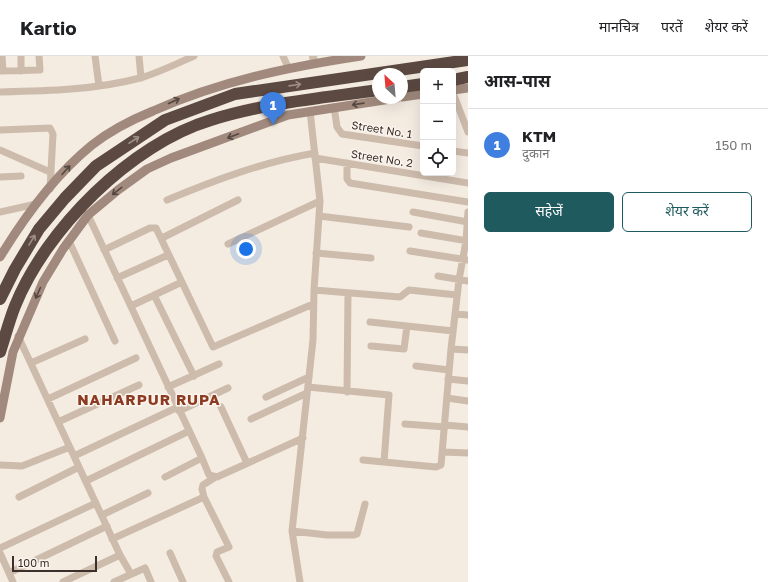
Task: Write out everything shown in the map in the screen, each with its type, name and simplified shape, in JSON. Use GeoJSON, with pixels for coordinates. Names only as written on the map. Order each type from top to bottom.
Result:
{"type":"FeatureCollection","features":[{"type":"Feature","properties":{"kind":"highway"},"geometry":{"type":"LineString","coordinates":[[0,299],[15,269],[39,228],[65,198],[96,166],[165,120],[235,94],[468,60]]}},
{"type":"Feature","properties":{"kind":"highway"},"geometry":{"type":"LineString","coordinates":[[456,79],[468,77]]}},
{"type":"Feature","properties":{"kind":"highway"},"geometry":{"type":"LineString","coordinates":[[408,86],[420,84]]}},
{"type":"Feature","properties":{"kind":"highway"},"geometry":{"type":"LineString","coordinates":[[0,352],[15,306],[32,271],[52,239],[106,182],[139,157],[175,136],[210,120],[273,105],[372,91]]}},
{"type":"Feature","properties":{"kind":"main road"},"geometry":{"type":"LineString","coordinates":[[0,257],[36,204],[69,166],[92,145],[118,126],[180,98],[248,77],[314,60],[360,56]]}},
{"type":"Feature","properties":{"kind":"main road"},"geometry":{"type":"LineString","coordinates":[[456,90],[468,88]]}},
{"type":"Feature","properties":{"kind":"main road"},"geometry":{"type":"LineString","coordinates":[[408,96],[420,94]]}},
{"type":"Feature","properties":{"kind":"main road"},"geometry":{"type":"LineString","coordinates":[[0,418],[13,352],[18,336],[43,282],[69,241],[88,215],[118,190],[147,169],[190,151],[288,115],[372,102]]}},
{"type":"Feature","properties":{"kind":"street"},"geometry":{"type":"LineString","coordinates":[[2,56],[1,71],[40,70],[39,56]]}},
{"type":"Feature","properties":{"kind":"street"},"geometry":{"type":"LineString","coordinates":[[20,56],[21,71]]}},
{"type":"Feature","properties":{"kind":"street"},"geometry":{"type":"LineString","coordinates":[[96,56],[99,86]]}},
{"type":"Feature","properties":{"kind":"street"},"geometry":{"type":"LineString","coordinates":[[138,56],[141,78]]}},
{"type":"Feature","properties":{"kind":"street"},"geometry":{"type":"LineString","coordinates":[[0,92],[50,91],[99,86],[141,78],[179,59],[194,56]]}},
{"type":"Feature","properties":{"kind":"street"},"geometry":{"type":"LineString","coordinates":[[283,56],[288,67]]}},
{"type":"Feature","properties":{"kind":"street"},"geometry":{"type":"LineString","coordinates":[[456,99],[468,132]]}},
{"type":"Feature","properties":{"kind":"street","name":"Street No. 1"},"geometry":{"type":"LineString","coordinates":[[334,108],[337,127],[342,134],[420,146]]}},
{"type":"Feature","properties":{"kind":"street"},"geometry":{"type":"LineString","coordinates":[[300,582],[292,531],[313,340],[313,304],[320,201],[310,111]]}},
{"type":"Feature","properties":{"kind":"street"},"geometry":{"type":"LineString","coordinates":[[0,130],[50,128],[52,130],[50,188]]}},
{"type":"Feature","properties":{"kind":"street"},"geometry":{"type":"LineString","coordinates":[[0,150],[50,172]]}},
{"type":"Feature","properties":{"kind":"street"},"geometry":{"type":"LineString","coordinates":[[456,151],[468,153]]}},
{"type":"Feature","properties":{"kind":"street","name":"Street No. 2"},"geometry":{"type":"LineString","coordinates":[[167,200],[253,167],[284,158],[315,156],[347,163],[468,183]]}},
{"type":"Feature","properties":{"kind":"street"},"geometry":{"type":"LineString","coordinates":[[347,163],[347,179],[350,183],[468,202]]}},
{"type":"Feature","properties":{"kind":"street"},"geometry":{"type":"LineString","coordinates":[[0,177],[21,176]]}},
{"type":"Feature","properties":{"kind":"street"},"geometry":{"type":"LineString","coordinates":[[162,238],[238,200]]}},
{"type":"Feature","properties":{"kind":"street"},"geometry":{"type":"LineString","coordinates":[[228,244],[320,201]]}},
{"type":"Feature","properties":{"kind":"street"},"geometry":{"type":"LineString","coordinates":[[0,212],[36,204]]}},
{"type":"Feature","properties":{"kind":"street"},"geometry":{"type":"LineString","coordinates":[[413,212],[467,222]]}},
{"type":"Feature","properties":{"kind":"street"},"geometry":{"type":"LineString","coordinates":[[363,460],[442,465],[448,370],[459,280],[465,260],[468,212]]}},
{"type":"Feature","properties":{"kind":"street"},"geometry":{"type":"LineString","coordinates":[[88,215],[209,475],[214,478]]}},
{"type":"Feature","properties":{"kind":"street"},"geometry":{"type":"LineString","coordinates":[[319,216],[409,227]]}},
{"type":"Feature","properties":{"kind":"street"},"geometry":{"type":"LineString","coordinates":[[104,250],[150,228],[156,228],[213,348],[313,304]]}},
{"type":"Feature","properties":{"kind":"street"},"geometry":{"type":"LineString","coordinates":[[422,233],[467,241]]}},
{"type":"Feature","properties":{"kind":"street"},"geometry":{"type":"LineString","coordinates":[[69,241],[115,341]]}},
{"type":"Feature","properties":{"kind":"street"},"geometry":{"type":"LineString","coordinates":[[410,251],[465,260]]}},
{"type":"Feature","properties":{"kind":"street"},"geometry":{"type":"LineString","coordinates":[[316,253],[371,258]]}},
{"type":"Feature","properties":{"kind":"street"},"geometry":{"type":"LineString","coordinates":[[117,278],[168,254]]}},
{"type":"Feature","properties":{"kind":"street"},"geometry":{"type":"LineString","coordinates":[[438,276],[468,281]]}},
{"type":"Feature","properties":{"kind":"street"},"geometry":{"type":"LineString","coordinates":[[131,306],[182,282]]}},
{"type":"Feature","properties":{"kind":"street"},"geometry":{"type":"LineString","coordinates":[[314,290],[400,297],[409,290],[457,296]]}},
{"type":"Feature","properties":{"kind":"street"},"geometry":{"type":"LineString","coordinates":[[347,392],[348,293]]}},
{"type":"Feature","properties":{"kind":"street"},"geometry":{"type":"LineString","coordinates":[[154,295],[194,376]]}},
{"type":"Feature","properties":{"kind":"street"},"geometry":{"type":"LineString","coordinates":[[455,314],[468,315]]}},
{"type":"Feature","properties":{"kind":"street"},"geometry":{"type":"LineString","coordinates":[[370,322],[453,331]]}},
{"type":"Feature","properties":{"kind":"street"},"geometry":{"type":"LineString","coordinates":[[371,346],[404,349],[407,326]]}},
{"type":"Feature","properties":{"kind":"street"},"geometry":{"type":"LineString","coordinates":[[18,336],[112,539],[131,574]]}},
{"type":"Feature","properties":{"kind":"street"},"geometry":{"type":"LineString","coordinates":[[31,363],[85,340]]}},
{"type":"Feature","properties":{"kind":"street"},"geometry":{"type":"LineString","coordinates":[[451,348],[468,350]]}},
{"type":"Feature","properties":{"kind":"street"},"geometry":{"type":"LineString","coordinates":[[48,400],[136,358]]}},
{"type":"Feature","properties":{"kind":"street"},"geometry":{"type":"LineString","coordinates":[[168,387],[219,364]]}},
{"type":"Feature","properties":{"kind":"street"},"geometry":{"type":"LineString","coordinates":[[416,366],[448,370]]}},
{"type":"Feature","properties":{"kind":"street"},"geometry":{"type":"LineString","coordinates":[[266,397],[309,377]]}},
{"type":"Feature","properties":{"kind":"street"},"geometry":{"type":"LineString","coordinates":[[448,379],[468,380]]}},
{"type":"Feature","properties":{"kind":"street"},"geometry":{"type":"LineString","coordinates":[[58,422],[139,385]]}},
{"type":"Feature","properties":{"kind":"street"},"geometry":{"type":"LineString","coordinates":[[74,456],[228,388]]}},
{"type":"Feature","properties":{"kind":"street"},"geometry":{"type":"LineString","coordinates":[[251,419],[307,390],[389,395],[384,462]]}},
{"type":"Feature","properties":{"kind":"street"},"geometry":{"type":"LineString","coordinates":[[447,398],[468,401]]}},
{"type":"Feature","properties":{"kind":"street"},"geometry":{"type":"LineString","coordinates":[[221,407],[247,463]]}},
{"type":"Feature","properties":{"kind":"street"},"geometry":{"type":"LineString","coordinates":[[405,424],[468,427]]}},
{"type":"Feature","properties":{"kind":"street"},"geometry":{"type":"LineString","coordinates":[[86,482],[189,431]]}},
{"type":"Feature","properties":{"kind":"street"},"geometry":{"type":"LineString","coordinates":[[229,582],[216,556],[217,552],[229,547],[204,498],[202,489],[203,485],[214,478],[302,438]]}},
{"type":"Feature","properties":{"kind":"street"},"geometry":{"type":"LineString","coordinates":[[0,465],[22,466],[70,446]]}},
{"type":"Feature","properties":{"kind":"street"},"geometry":{"type":"LineString","coordinates":[[443,452],[468,453]]}},
{"type":"Feature","properties":{"kind":"street"},"geometry":{"type":"LineString","coordinates":[[164,477],[202,458]]}},
{"type":"Feature","properties":{"kind":"street"},"geometry":{"type":"LineString","coordinates":[[19,497],[79,467]]}},
{"type":"Feature","properties":{"kind":"street"},"geometry":{"type":"LineString","coordinates":[[102,515],[148,493]]}},
{"type":"Feature","properties":{"kind":"street"},"geometry":{"type":"LineString","coordinates":[[112,539],[204,498]]}},
{"type":"Feature","properties":{"kind":"street"},"geometry":{"type":"LineString","coordinates":[[0,548],[96,503]]}},
{"type":"Feature","properties":{"kind":"street"},"geometry":{"type":"LineString","coordinates":[[292,531],[327,535],[358,534],[365,504]]}},
{"type":"Feature","properties":{"kind":"street"},"geometry":{"type":"LineString","coordinates":[[9,573],[107,526]]}},
{"type":"Feature","properties":{"kind":"street"},"geometry":{"type":"LineString","coordinates":[[0,553],[13,582]]}},
{"type":"Feature","properties":{"kind":"street"},"geometry":{"type":"LineString","coordinates":[[170,553],[183,582]]}},
{"type":"Feature","properties":{"kind":"street"},"geometry":{"type":"LineString","coordinates":[[63,582],[120,555]]}},
{"type":"Feature","properties":{"kind":"street"},"geometry":{"type":"LineString","coordinates":[[114,582],[145,568],[151,582]]}},
{"type":"Feature","properties":{"kind":"place","name":"KTM"},"geometry":{"type":"Point","coordinates":[273,125]}},
{"type":"Feature","properties":{"kind":"district","name":"NAHARPUR RUPA"},"geometry":{"type":"Point","coordinates":[149,399]}}]}
